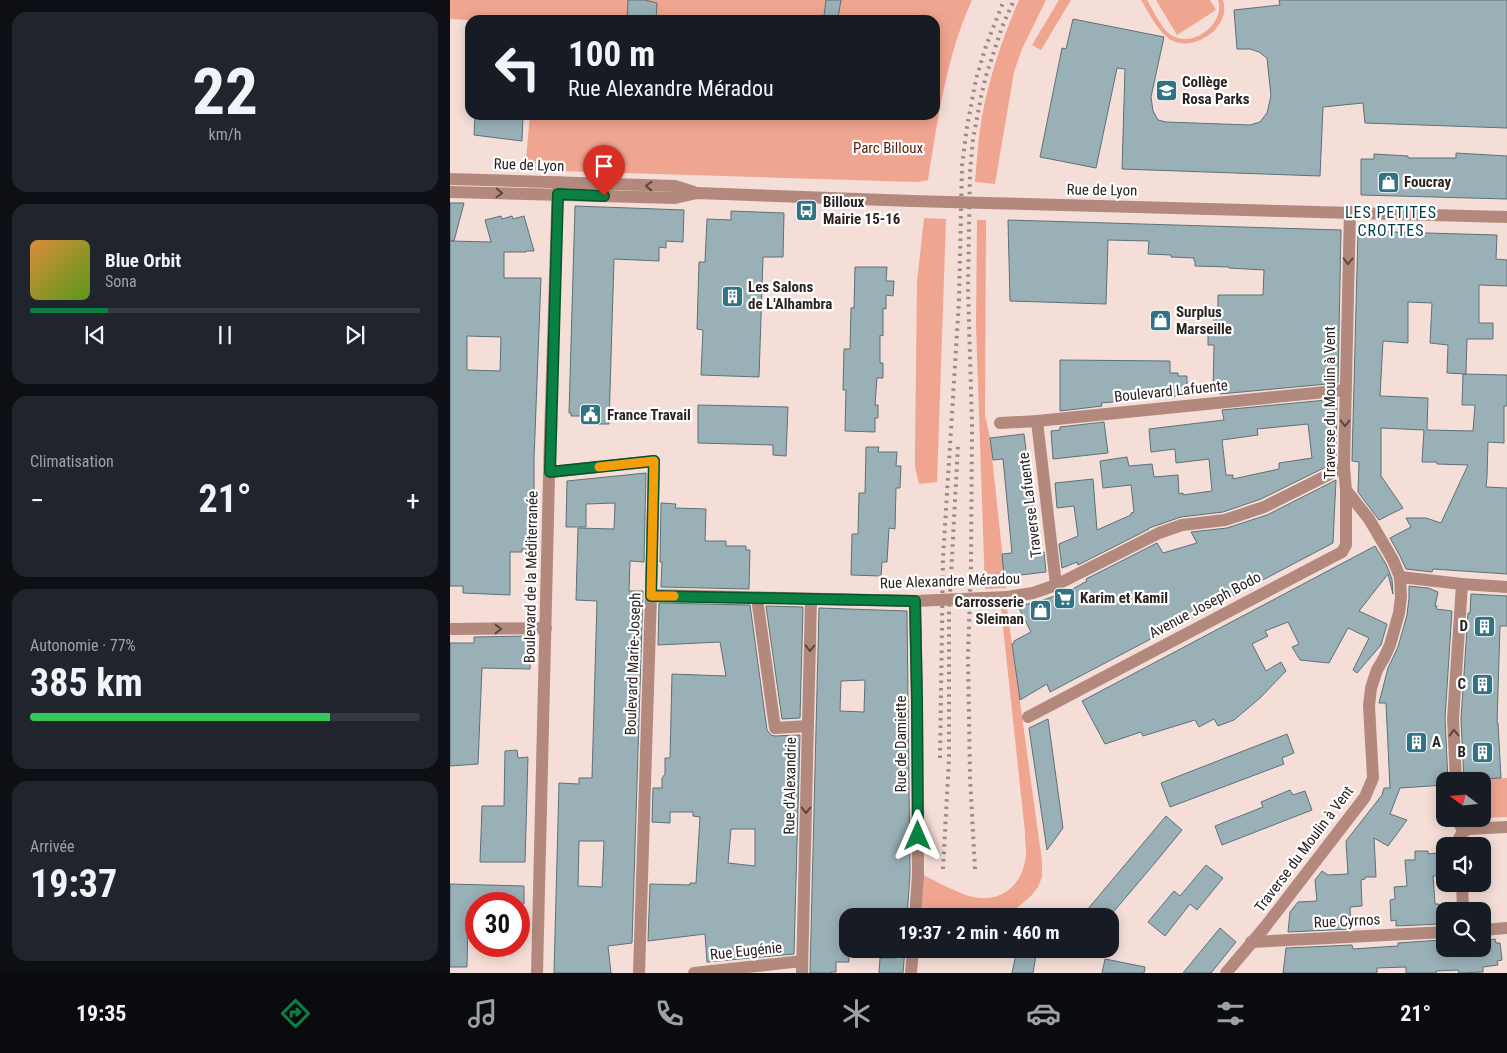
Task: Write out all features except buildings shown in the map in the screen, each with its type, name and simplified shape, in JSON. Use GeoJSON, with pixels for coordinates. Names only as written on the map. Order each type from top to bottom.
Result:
{"type":"FeatureCollection","features":[{"type":"Feature","properties":{"kind":"street","name":"Rue de Lyon"},"geometry":{"type":"LineString","coordinates":[[450,179],[675,198],[697,193],[912,201],[1507,217]]}},
{"type":"Feature","properties":{"kind":"street","name":"Rue de Lyon"},"geometry":{"type":"LineString","coordinates":[[450,192],[558,188]]}},
{"type":"Feature","properties":{"kind":"street","name":"Boulevard de la Méditerranée"},"geometry":{"type":"LineString","coordinates":[[538,973],[558,188]]}},
{"type":"Feature","properties":{"kind":"street","name":"Traverse du Moulin à Vent"},"geometry":{"type":"LineString","coordinates":[[1226,973],[1265,927],[1366,797],[1373,778],[1369,706],[1371,688],[1377,670],[1390,645],[1401,597],[1400,577],[1393,560],[1369,519],[1346,490],[1344,467],[1350,212]]}},
{"type":"Feature","properties":{"kind":"street","name":"Boulevard Lafuente"},"geometry":{"type":"LineString","coordinates":[[1000,423],[1037,421],[1346,390]]}},
{"type":"Feature","properties":{"kind":"street","name":"Traverse Lafuente"},"geometry":{"type":"LineString","coordinates":[[1037,421],[1056,585]]}},
{"type":"Feature","properties":{"kind":"street","name":"Boulevard Marie-Joseph"},"geometry":{"type":"LineString","coordinates":[[550,472],[654,461],[640,973]]}},
{"type":"Feature","properties":{"kind":"street","name":"Rue Alexandre Méradou"},"geometry":{"type":"LineString","coordinates":[[651,596],[915,601],[1007,598],[1033,593],[1056,585],[1159,533],[1182,525],[1225,520],[1264,507],[1344,467]]}},
{"type":"Feature","properties":{"kind":"street","name":"Avenue Joseph Bodo"},"geometry":{"type":"LineString","coordinates":[[1028,717],[1342,552],[1346,545],[1346,490]]}},
{"type":"Feature","properties":{"kind":"street"},"geometry":{"type":"LineString","coordinates":[[1400,577],[1462,584],[1507,586]]}},
{"type":"Feature","properties":{"kind":"street"},"geometry":{"type":"LineString","coordinates":[[1456,772],[1453,719],[1462,584]]}},
{"type":"Feature","properties":{"kind":"street"},"geometry":{"type":"LineString","coordinates":[[757,598],[776,728],[808,726]]}},
{"type":"Feature","properties":{"kind":"street","name":"Rue d'Alexandrie"},"geometry":{"type":"LineString","coordinates":[[802,967],[811,599]]}},
{"type":"Feature","properties":{"kind":"street","name":"Rue de Damiette"},"geometry":{"type":"LineString","coordinates":[[915,601],[918,875],[916,908]]}},
{"type":"Feature","properties":{"kind":"street"},"geometry":{"type":"LineString","coordinates":[[450,629],[546,628]]}},
{"type":"Feature","properties":{"kind":"street"},"geometry":{"type":"LineString","coordinates":[[1460,837],[1462,832],[1469,829],[1507,827]]}},
{"type":"Feature","properties":{"kind":"street"},"geometry":{"type":"LineString","coordinates":[[1461,828],[1462,832]]}},
{"type":"Feature","properties":{"kind":"street"},"geometry":{"type":"LineString","coordinates":[[1491,929],[1507,928]]}},
{"type":"Feature","properties":{"kind":"street","name":"Rue Cyrnos"},"geometry":{"type":"LineString","coordinates":[[1252,942],[1436,932]]}},
{"type":"Feature","properties":{"kind":"street"},"geometry":{"type":"LineString","coordinates":[[911,973],[912,958]]}},
{"type":"Feature","properties":{"kind":"street","name":"Rue Eugénie"},"geometry":{"type":"LineString","coordinates":[[694,973],[802,967]]}},
{"type":"Feature","properties":{"kind":"green space","name":"Parc Billoux"},"geometry":{"type":"Polygon","coordinates":[[[450,0],[972,0],[949,66],[940,107],[940,15],[465,15],[465,20],[450,19],[450,0]]]}},
{"type":"Feature","properties":{"kind":"green space"},"geometry":{"type":"Polygon","coordinates":[[[1019,0],[1046,0],[1022,49],[1014,72],[995,184],[975,182],[981,125],[988,87],[1002,43],[1019,0]]]}},
{"type":"Feature","properties":{"kind":"green space"},"geometry":{"type":"Polygon","coordinates":[[[1059,0],[1071,0],[1041,50],[1032,45],[1059,0]]]}},
{"type":"Feature","properties":{"kind":"green space"},"geometry":{"type":"Polygon","coordinates":[[[1141,0],[1147,0],[1164,28],[1171,35],[1179,39],[1197,36],[1205,32],[1212,25],[1217,18],[1218,0],[1223,0],[1224,10],[1217,28],[1209,35],[1190,43],[1180,43],[1166,37],[1154,22],[1141,0]]]}},
{"type":"Feature","properties":{"kind":"green space"},"geometry":{"type":"Polygon","coordinates":[[[1156,0],[1210,0],[1216,10],[1177,35],[1156,0]]]}},
{"type":"Feature","properties":{"kind":"green space","name":"Parc Billoux"},"geometry":{"type":"Polygon","coordinates":[[[530,120],[938,120],[928,180],[917,182],[525,170],[530,120]]]}},
{"type":"Feature","properties":{"kind":"green space"},"geometry":{"type":"Polygon","coordinates":[[[924,218],[946,219],[937,482],[919,484],[915,467],[917,282],[924,218]]]}},
{"type":"Feature","properties":{"kind":"green space"},"geometry":{"type":"Polygon","coordinates":[[[977,220],[986,220],[985,415],[990,438],[1006,588],[985,589],[976,325],[977,220]]]}},
{"type":"Feature","properties":{"kind":"green space"},"geometry":{"type":"Polygon","coordinates":[[[1001,608],[1007,608],[1042,861],[1042,877],[1038,887],[1031,896],[1017,908],[921,908],[923,875],[951,889],[980,898],[991,898],[1008,890],[1015,884],[1024,866],[1026,855],[1001,608]]]}},
{"type":"Feature","properties":{"kind":"green space"},"geometry":{"type":"Polygon","coordinates":[[[1507,778],[1507,817],[1491,818],[1491,779],[1507,778]]]}},
{"type":"Feature","properties":{"kind":"railway"},"geometry":{"type":"LineString","coordinates":[[940,758],[943,558],[959,301],[962,166],[976,79],[986,46],[1004,0]]}},
{"type":"Feature","properties":{"kind":"railway"},"geometry":{"type":"LineString","coordinates":[[975,869],[970,777],[968,657],[972,424],[968,287],[970,172],[973,139],[986,76],[1002,27],[1014,0]]}},
{"type":"Feature","properties":{"kind":"railway"},"geometry":{"type":"LineString","coordinates":[[943,869],[949,759],[949,613],[958,445]]}},
{"type":"Feature","properties":{"kind":"slow traffic"},"geometry":{"type":"LineString","coordinates":[[599,467],[654,461],[651,596],[674,596]]}},
{"type":"Feature","properties":{"kind":"place","name":"Collège Rosa Parks"},"geometry":{"type":"Point","coordinates":[1166,91]}},
{"type":"Feature","properties":{"kind":"place","name":"Foucray"},"geometry":{"type":"Point","coordinates":[1388,182]}},
{"type":"Feature","properties":{"kind":"place","name":"Billoux Mairie 15-16"},"geometry":{"type":"Point","coordinates":[807,211]}},
{"type":"Feature","properties":{"kind":"place","name":"Les Salons de L'Alhambra"},"geometry":{"type":"Point","coordinates":[732,296]}},
{"type":"Feature","properties":{"kind":"place","name":"Surplus Marseille"},"geometry":{"type":"Point","coordinates":[1160,321]}},
{"type":"Feature","properties":{"kind":"place","name":"France Travail"},"geometry":{"type":"Point","coordinates":[591,415]}},
{"type":"Feature","properties":{"kind":"place","name":"Karim et Kamil"},"geometry":{"type":"Point","coordinates":[1064,598]}},
{"type":"Feature","properties":{"kind":"place","name":"Carrosserie Sleiman"},"geometry":{"type":"Point","coordinates":[1040,611]}},
{"type":"Feature","properties":{"kind":"place","name":"D"},"geometry":{"type":"Point","coordinates":[1484,626]}},
{"type":"Feature","properties":{"kind":"place","name":"C"},"geometry":{"type":"Point","coordinates":[1482,684]}},
{"type":"Feature","properties":{"kind":"place","name":"A"},"geometry":{"type":"Point","coordinates":[1416,742]}},
{"type":"Feature","properties":{"kind":"place","name":"B"},"geometry":{"type":"Point","coordinates":[1482,752]}},
{"type":"Feature","properties":{"kind":"district","name":"LES PETITES CROTTES"},"geometry":{"type":"Point","coordinates":[1391,221]}},
{"type":"Feature","properties":{"kind":"route"},"geometry":{"type":"LineString","coordinates":[[604,196],[558,194],[550,472],[654,461],[651,596],[915,601],[918,836]]}}]}
